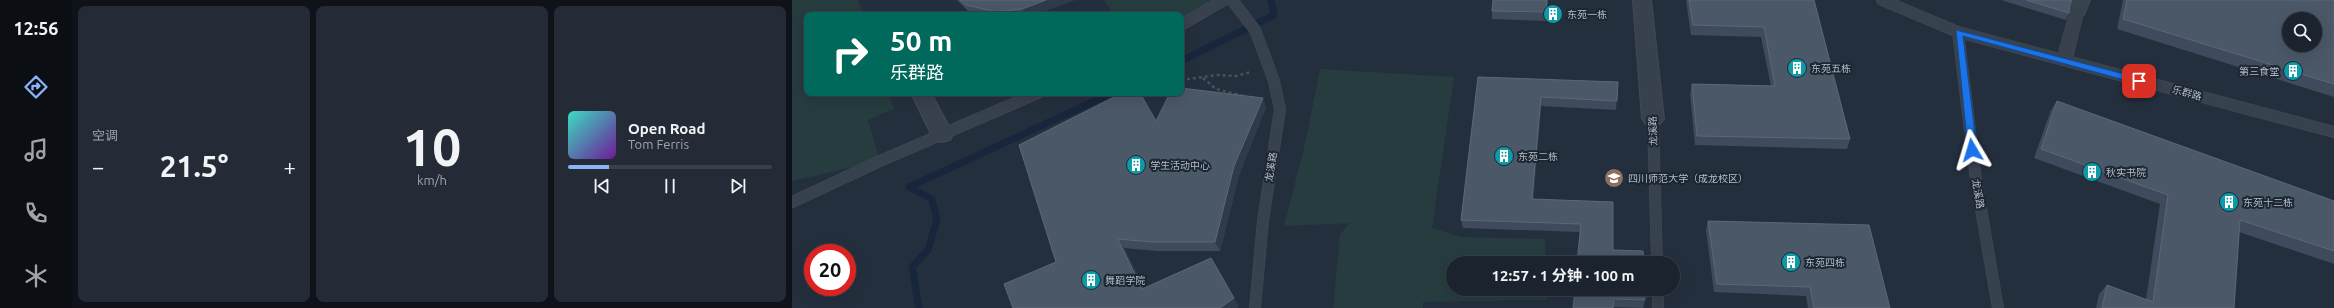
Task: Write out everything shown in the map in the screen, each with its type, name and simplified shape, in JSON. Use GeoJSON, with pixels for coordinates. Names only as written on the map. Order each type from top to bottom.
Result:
{"type":"FeatureCollection","features":[{"type":"Feature","properties":{"kind":"street","name":"龙溪路"},"geometry":{"type":"LineString","coordinates":[[1642,0],[1653,119]]}},
{"type":"Feature","properties":{"kind":"street"},"geometry":{"type":"LineString","coordinates":[[2064,61],[2079,6]]}},
{"type":"Feature","properties":{"kind":"street"},"geometry":{"type":"LineString","coordinates":[[929,96],[942,134]]}},
{"type":"Feature","properties":{"kind":"lane"},"geometry":{"type":"LineString","coordinates":[[1184,23],[1224,0]]}},
{"type":"Feature","properties":{"kind":"lane","name":"龙溪路"},"geometry":{"type":"LineString","coordinates":[[1232,0],[1252,26],[1269,67],[1280,110],[1263,221],[1255,308]]}},
{"type":"Feature","properties":{"kind":"lane","name":"乐群路"},"geometry":{"type":"LineString","coordinates":[[1882,0],[1958,32],[2334,132]]}},
{"type":"Feature","properties":{"kind":"lane","name":"龙溪路"},"geometry":{"type":"LineString","coordinates":[[1958,32],[1976,180],[1998,308]]}},
{"type":"Feature","properties":{"kind":"lane"},"geometry":{"type":"LineString","coordinates":[[792,202],[942,134],[1031,96]]}},
{"type":"Feature","properties":{"kind":"lane","name":"龙溪路"},"geometry":{"type":"LineString","coordinates":[[1653,119],[1657,256]]}},
{"type":"Feature","properties":{"kind":"lane"},"geometry":{"type":"LineString","coordinates":[[1658,296],[1658,308]]}},
{"type":"Feature","properties":{"kind":"path"},"geometry":{"type":"LineString","coordinates":[[1184,80],[1218,75],[1236,76],[1269,67]]}},
{"type":"Feature","properties":{"kind":"path"},"geometry":{"type":"LineString","coordinates":[[1202,78],[1216,89],[1247,98],[1254,99],[1277,96]]}},
{"type":"Feature","properties":{"kind":"green space"},"geometry":{"type":"Polygon","coordinates":[[[792,0],[858,0],[862,12],[804,12],[804,96],[889,96],[894,109],[868,120],[880,161],[792,181],[792,0]]]}},
{"type":"Feature","properties":{"kind":"green space"},"geometry":{"type":"Polygon","coordinates":[[[1104,0],[1224,0],[1184,23],[1184,12],[1112,12],[1104,0]]]}},
{"type":"Feature","properties":{"kind":"green space"},"geometry":{"type":"Polygon","coordinates":[[[1320,69],[1454,77],[1432,228],[1461,237],[1545,239],[1546,256],[1446,256],[1446,296],[1547,296],[1547,300],[1423,302],[1423,308],[1333,308],[1340,234],[1350,223],[1284,226],[1306,140],[1320,69]]]}},
{"type":"Feature","properties":{"kind":"building"},"geometry":{"type":"Polygon","coordinates":[[[960,0],[1046,0],[1022,9],[996,12],[966,5],[960,0]]]}},
{"type":"Feature","properties":{"kind":"building"},"geometry":{"type":"Polygon","coordinates":[[[1493,0],[1547,0],[1546,12],[1492,11],[1493,0]]]}},
{"type":"Feature","properties":{"kind":"building","name":"东苑五栋"},"geometry":{"type":"Polygon","coordinates":[[[1689,0],[1814,0],[1850,139],[1697,136],[1692,84],[1775,86],[1764,27],[1693,25],[1689,0]]]}},
{"type":"Feature","properties":{"kind":"building"},"geometry":{"type":"Polygon","coordinates":[[[2026,0],[2072,0],[2069,13],[2026,0]]]}},
{"type":"Feature","properties":{"kind":"building","name":"第三食堂"},"geometry":{"type":"Polygon","coordinates":[[[2127,0],[2334,0],[2334,84],[2123,19],[2127,0]]]}},
{"type":"Feature","properties":{"kind":"building","name":"东苑二栋"},"geometry":{"type":"Polygon","coordinates":[[[1478,77],[1618,82],[1617,101],[1541,97],[1532,199],[1613,202],[1613,250],[1643,251],[1643,256],[1578,256],[1581,224],[1461,220],[1478,77]]]}},
{"type":"Feature","properties":{"kind":"building","name":"学生活动中心"},"geometry":{"type":"Polygon","coordinates":[[[1184,88],[1263,98],[1234,166],[1215,242],[1152,242],[1118,239],[1142,289],[1211,258],[1234,298],[1220,308],[1013,308],[1004,284],[1056,262],[1019,145],[1116,96],[1142,96],[1156,121],[1168,96],[1184,96],[1184,88]]]}},
{"type":"Feature","properties":{"kind":"building","name":"东苑十二栋"},"geometry":{"type":"Polygon","coordinates":[[[2057,101],[2334,201],[2334,251],[2240,220],[2234,308],[2102,308],[2107,285],[2153,302],[2168,195],[2041,149],[2057,101]]]}},
{"type":"Feature","properties":{"kind":"building","name":"东苑四栋"},"geometry":{"type":"Polygon","coordinates":[[[1708,221],[1869,225],[1890,308],[1814,308],[1810,287],[1717,284],[1708,221]]]}},
{"type":"Feature","properties":{"kind":"building"},"geometry":{"type":"Polygon","coordinates":[[[1574,296],[1645,296],[1645,300],[1614,299],[1613,308],[1573,308],[1574,296]]]}},
{"type":"Feature","properties":{"kind":"waterway"},"geometry":{"type":"LineString","coordinates":[[1184,60],[1274,15],[1271,0]]}},
{"type":"Feature","properties":{"kind":"waterway"},"geometry":{"type":"LineString","coordinates":[[919,308],[912,267],[928,250],[937,220],[932,199],[909,187],[1106,96]]}},
{"type":"Feature","properties":{"kind":"place","name":"东苑一栋"},"geometry":{"type":"Point","coordinates":[1553,14]}},
{"type":"Feature","properties":{"kind":"place","name":"东苑五栋"},"geometry":{"type":"Point","coordinates":[1797,68]}},
{"type":"Feature","properties":{"kind":"place","name":"第三食堂"},"geometry":{"type":"Point","coordinates":[2293,71]}},
{"type":"Feature","properties":{"kind":"place","name":"东苑二栋"},"geometry":{"type":"Point","coordinates":[1504,156]}},
{"type":"Feature","properties":{"kind":"place","name":"学生活动中心"},"geometry":{"type":"Point","coordinates":[1136,165]}},
{"type":"Feature","properties":{"kind":"place","name":"秋实书院"},"geometry":{"type":"Point","coordinates":[2092,172]}},
{"type":"Feature","properties":{"kind":"place","name":"四川师范大学（成龙校区）"},"geometry":{"type":"Point","coordinates":[1614,178]}},
{"type":"Feature","properties":{"kind":"place","name":"东苑十二栋"},"geometry":{"type":"Point","coordinates":[2229,202]}},
{"type":"Feature","properties":{"kind":"place","name":"东苑四栋"},"geometry":{"type":"Point","coordinates":[1791,262]}},
{"type":"Feature","properties":{"kind":"place","name":"舞蹈学院"},"geometry":{"type":"Point","coordinates":[1091,280]}},
{"type":"Feature","properties":{"kind":"route"},"geometry":{"type":"LineString","coordinates":[[1972,150],[1958,32],[2139,81]]}}]}
